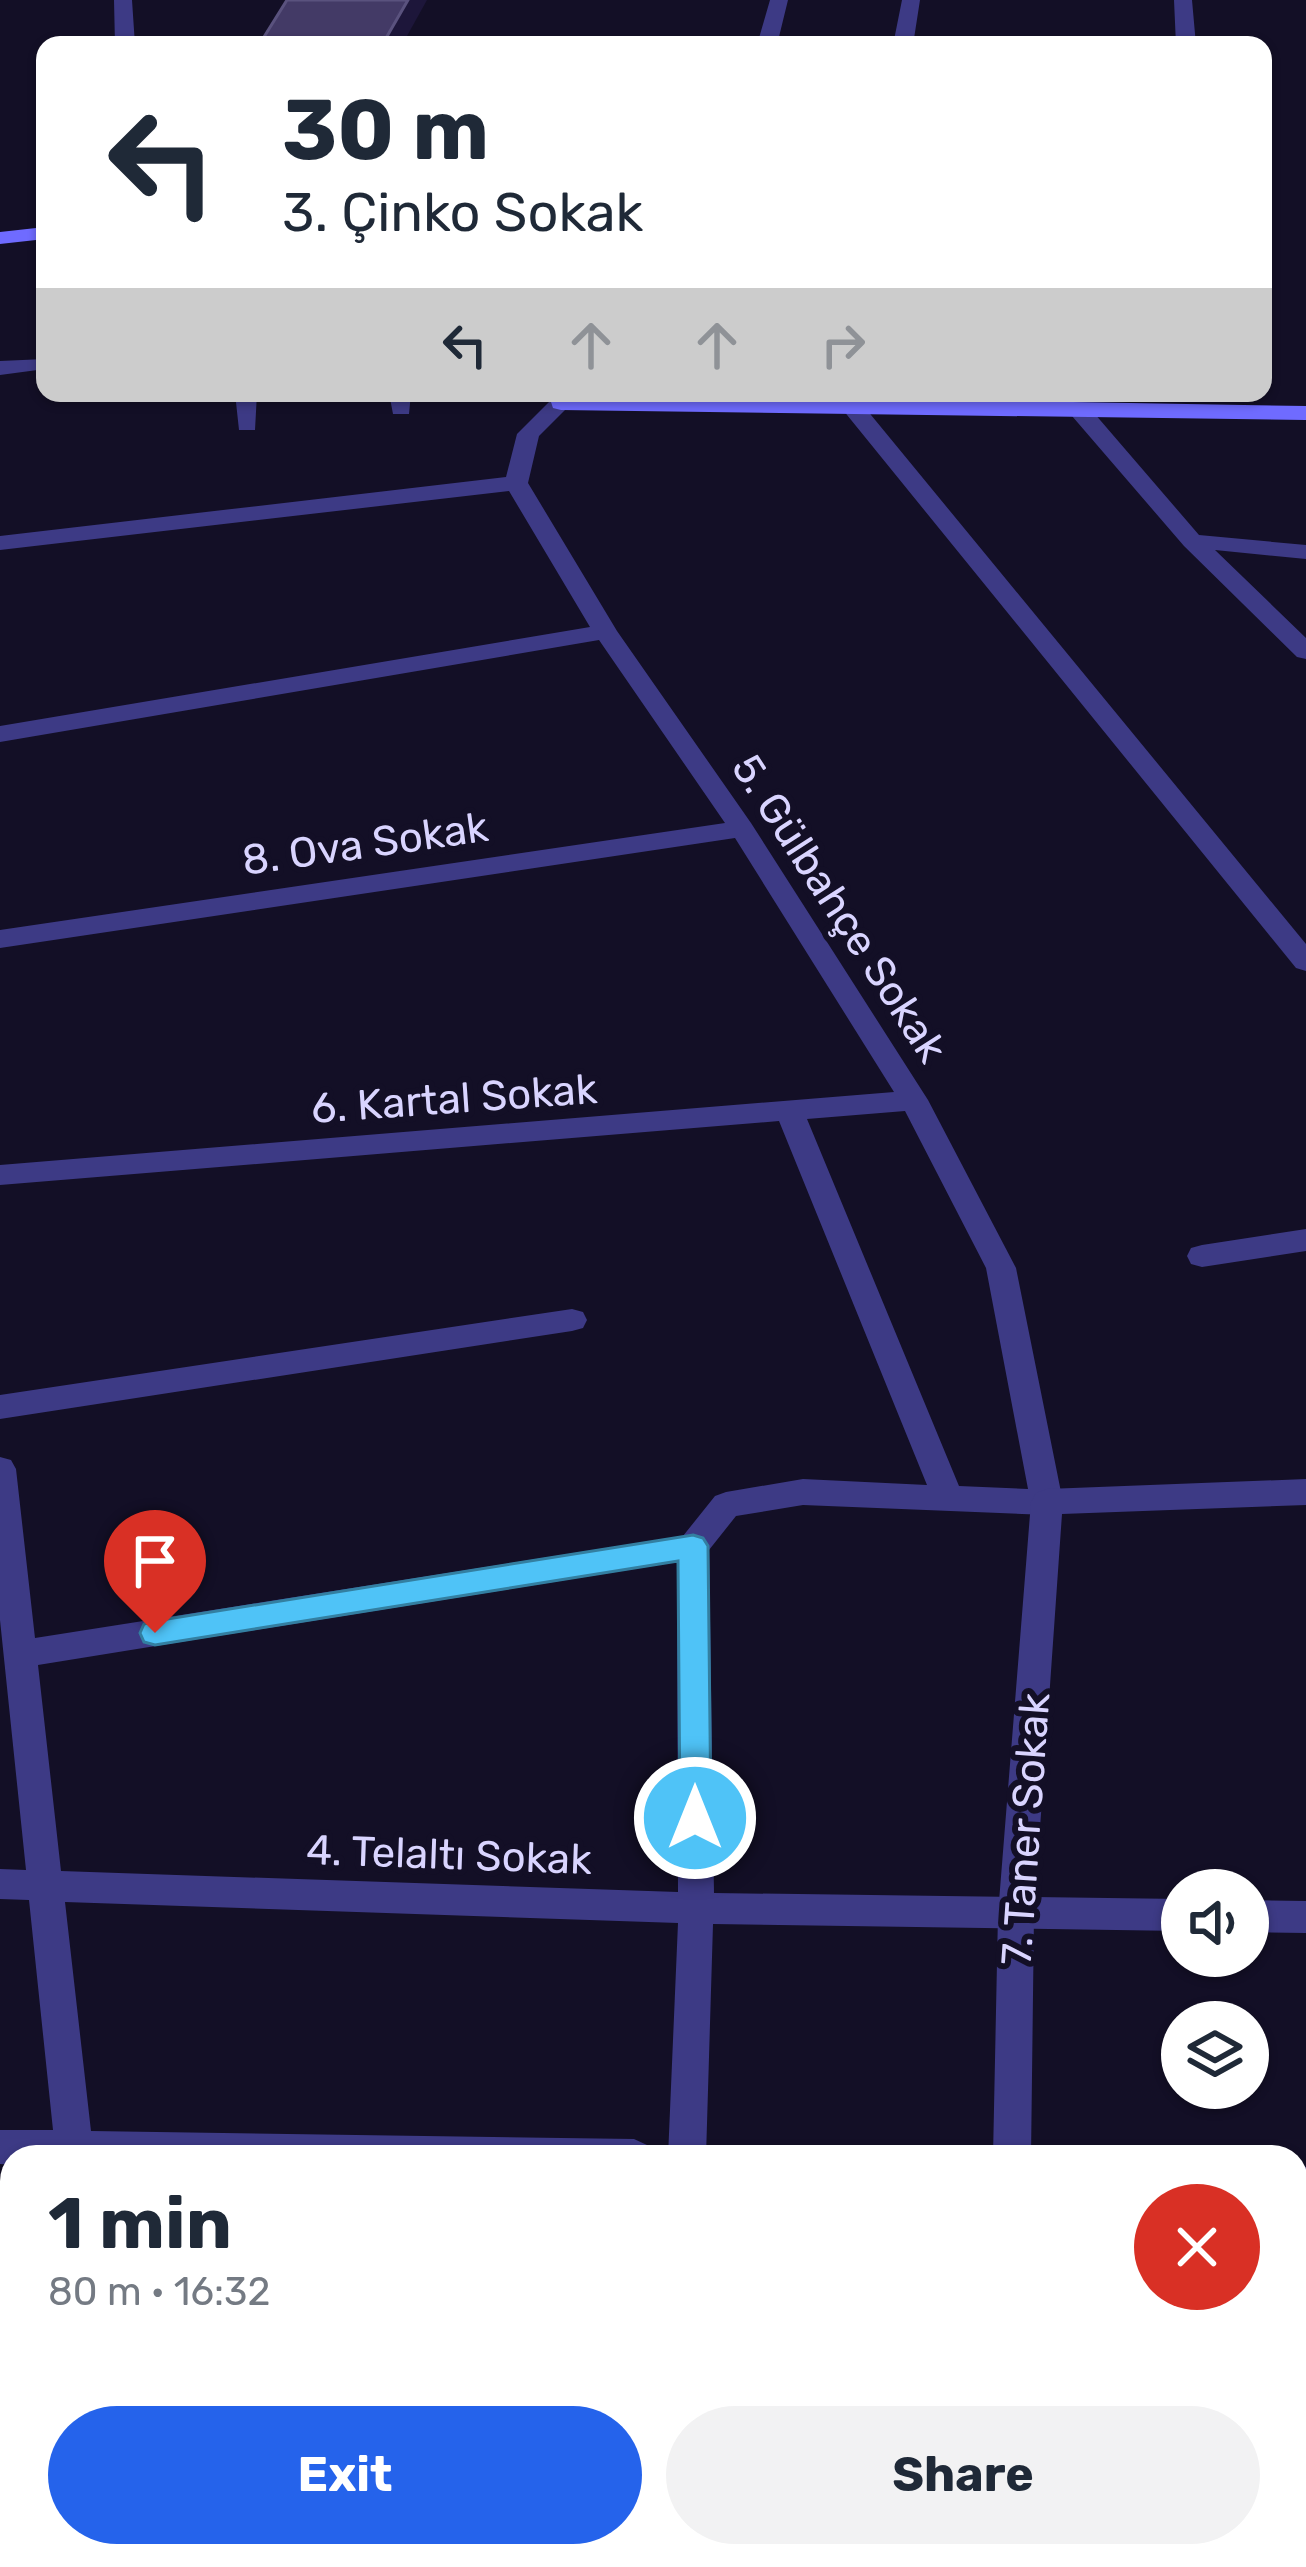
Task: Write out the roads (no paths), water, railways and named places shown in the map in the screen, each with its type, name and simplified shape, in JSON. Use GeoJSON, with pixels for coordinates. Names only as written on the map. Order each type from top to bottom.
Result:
{"type":"FeatureCollection","features":[{"type":"Feature","properties":{"kind":"main road"},"geometry":{"type":"LineString","coordinates":[[0,238],[36,234]]}},
{"type":"Feature","properties":{"kind":"main road"},"geometry":{"type":"LineString","coordinates":[[908,402],[1080,411],[1212,403],[1306,413]]}},
{"type":"Feature","properties":{"kind":"street"},"geometry":{"type":"LineString","coordinates":[[123,0],[125,36]]}},
{"type":"Feature","properties":{"kind":"street"},"geometry":{"type":"LineString","coordinates":[[769,36],[779,0]]}},
{"type":"Feature","properties":{"kind":"street"},"geometry":{"type":"LineString","coordinates":[[905,36],[911,0]]}},
{"type":"Feature","properties":{"kind":"street"},"geometry":{"type":"LineString","coordinates":[[1183,0],[1185,36]]}},
{"type":"Feature","properties":{"kind":"street"},"geometry":{"type":"LineString","coordinates":[[0,368],[36,364]]}},
{"type":"Feature","properties":{"kind":"street"},"geometry":{"type":"LineString","coordinates":[[246,402],[247,425]]}},
{"type":"Feature","properties":{"kind":"street"},"geometry":{"type":"LineString","coordinates":[[0,543],[516,483],[528,434],[556,402]]}},
{"type":"Feature","properties":{"kind":"street"},"geometry":{"type":"LineString","coordinates":[[853,402],[1306,962]]}},
{"type":"Feature","properties":{"kind":"street"},"geometry":{"type":"LineString","coordinates":[[1080,411],[1192,541],[1306,652]]}},
{"type":"Feature","properties":{"kind":"street","name":"5. Gülbahçe Sokak"},"geometry":{"type":"LineString","coordinates":[[516,483],[605,632],[742,830],[914,1100],[1001,1268],[1047,1502]]}},
{"type":"Feature","properties":{"kind":"street"},"geometry":{"type":"LineString","coordinates":[[1192,541],[1306,552]]}},
{"type":"Feature","properties":{"kind":"street"},"geometry":{"type":"LineString","coordinates":[[0,734],[605,632]]}},
{"type":"Feature","properties":{"kind":"street","name":"8. Ova Sokak"},"geometry":{"type":"LineString","coordinates":[[0,939],[742,830]]}},
{"type":"Feature","properties":{"kind":"street","name":"6. Kartal Sokak"},"geometry":{"type":"LineString","coordinates":[[0,1175],[914,1100]]}},
{"type":"Feature","properties":{"kind":"street"},"geometry":{"type":"LineString","coordinates":[[790,1113],[950,1498]]}},
{"type":"Feature","properties":{"kind":"street"},"geometry":{"type":"LineString","coordinates":[[1202,1256],[1306,1240]]}},
{"type":"Feature","properties":{"kind":"street"},"geometry":{"type":"LineString","coordinates":[[0,1407],[572,1320]]}},
{"type":"Feature","properties":{"kind":"street"},"geometry":{"type":"LineString","coordinates":[[0,1469],[5,1561],[20,1654],[73,2145]]}},
{"type":"Feature","properties":{"kind":"street"},"geometry":{"type":"LineString","coordinates":[[687,2145],[696,1908],[693,1546],[726,1504],[802,1492],[1047,1502],[1306,1492]]}},
{"type":"Feature","properties":{"kind":"street","name":"7. Taner Sokak"},"geometry":{"type":"LineString","coordinates":[[1012,2145],[1016,1914],[1047,1502]]}},
{"type":"Feature","properties":{"kind":"street"},"geometry":{"type":"LineString","coordinates":[[20,1654],[693,1546]]}},
{"type":"Feature","properties":{"kind":"street","name":"4. Telaltı Sokak"},"geometry":{"type":"LineString","coordinates":[[0,1884],[696,1908],[1161,1916]]}},
{"type":"Feature","properties":{"kind":"street"},"geometry":{"type":"LineString","coordinates":[[1269,1916],[1306,1917]]}}]}
